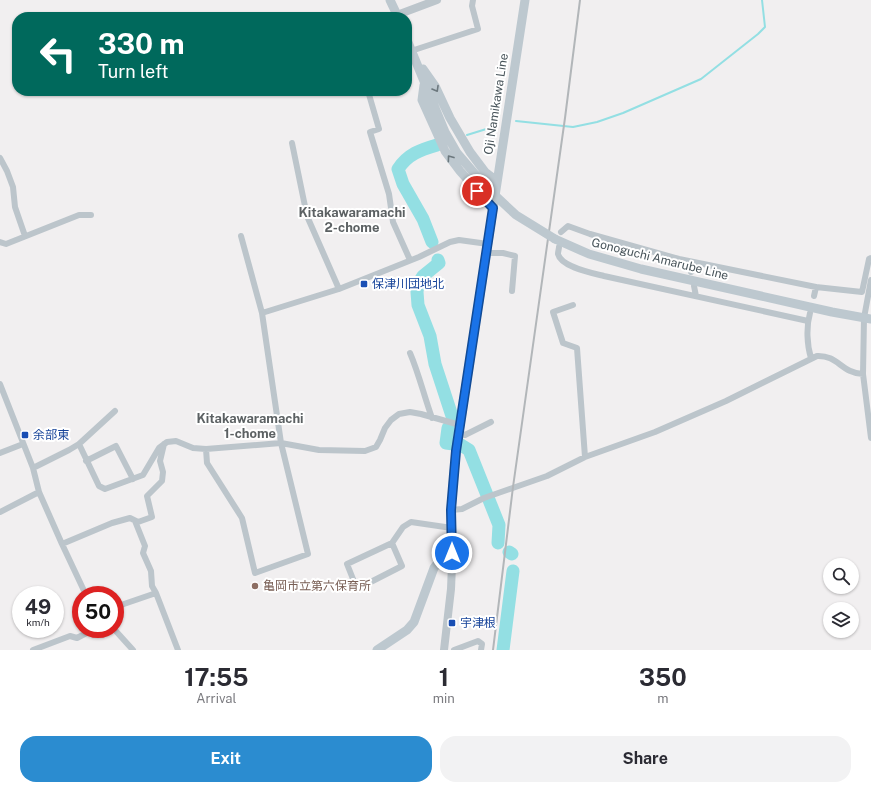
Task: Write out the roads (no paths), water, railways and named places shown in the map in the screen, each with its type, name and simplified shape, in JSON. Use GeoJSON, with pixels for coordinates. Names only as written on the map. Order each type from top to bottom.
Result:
{"type":"FeatureCollection","features":[{"type":"Feature","properties":{"kind":"main road"},"geometry":{"type":"LineString","coordinates":[[390,0],[395,12]]}},
{"type":"Feature","properties":{"kind":"main road","name":"Oji Namikawa Line"},"geometry":{"type":"LineString","coordinates":[[452,565],[451,510],[456,451],[525,0]]}},
{"type":"Feature","properties":{"kind":"main road"},"geometry":{"type":"LineString","coordinates":[[412,54],[435,86],[450,118],[470,152],[485,172],[497,181]]}},
{"type":"Feature","properties":{"kind":"main road","name":"Gonoguchi Amarube Line"},"geometry":{"type":"LineString","coordinates":[[412,54],[444,132],[457,153],[486,187],[516,215],[557,243],[641,269],[825,310],[868,318]]}},
{"type":"Feature","properties":{"kind":"main road"},"geometry":{"type":"LineString","coordinates":[[424,83],[422,100],[445,151],[460,171],[493,208]]}},
{"type":"Feature","properties":{"kind":"main road"},"geometry":{"type":"LineString","coordinates":[[377,650],[407,630],[414,622],[434,568],[437,564],[452,565]]}},
{"type":"Feature","properties":{"kind":"street"},"geometry":{"type":"LineString","coordinates":[[407,12],[437,0]]}},
{"type":"Feature","properties":{"kind":"street"},"geometry":{"type":"LineString","coordinates":[[412,54],[478,28],[472,6],[473,0]]}},
{"type":"Feature","properties":{"kind":"street"},"geometry":{"type":"LineString","coordinates":[[369,96],[379,129],[370,132],[388,194],[393,222],[410,260]]}},
{"type":"Feature","properties":{"kind":"street"},"geometry":{"type":"LineString","coordinates":[[292,143],[307,216],[339,289]]}},
{"type":"Feature","properties":{"kind":"street"},"geometry":{"type":"LineString","coordinates":[[0,158],[13,186],[16,207],[25,236]]}},
{"type":"Feature","properties":{"kind":"street"},"geometry":{"type":"LineString","coordinates":[[0,242],[6,244],[79,215],[91,215]]}},
{"type":"Feature","properties":{"kind":"street"},"geometry":{"type":"LineString","coordinates":[[561,232],[568,226],[590,234],[690,262],[816,287],[862,292],[869,259],[871,258]]}},
{"type":"Feature","properties":{"kind":"street"},"geometry":{"type":"LineString","coordinates":[[206,449],[207,463],[242,518],[255,573],[308,554],[281,443],[262,313],[242,236]]}},
{"type":"Feature","properties":{"kind":"street"},"geometry":{"type":"LineString","coordinates":[[262,313],[339,289],[450,242],[459,240],[515,256],[512,291]]}},
{"type":"Feature","properties":{"kind":"street"},"geometry":{"type":"LineString","coordinates":[[557,243],[558,254],[563,262],[578,269],[808,321]]}},
{"type":"Feature","properties":{"kind":"street"},"geometry":{"type":"LineString","coordinates":[[690,262],[691,272]]}},
{"type":"Feature","properties":{"kind":"street"},"geometry":{"type":"LineString","coordinates":[[871,280],[863,374],[871,438]]}},
{"type":"Feature","properties":{"kind":"street"},"geometry":{"type":"LineString","coordinates":[[694,286],[696,296]]}},
{"type":"Feature","properties":{"kind":"street"},"geometry":{"type":"LineString","coordinates":[[814,296],[816,287]]}},
{"type":"Feature","properties":{"kind":"street"},"geometry":{"type":"LineString","coordinates":[[573,305],[553,312],[563,343],[577,348],[585,457]]}},
{"type":"Feature","properties":{"kind":"street"},"geometry":{"type":"LineString","coordinates":[[810,313],[808,321],[809,353],[811,358]]}},
{"type":"Feature","properties":{"kind":"street"},"geometry":{"type":"LineString","coordinates":[[410,353],[419,374],[420,384],[432,418]]}},
{"type":"Feature","properties":{"kind":"street"},"geometry":{"type":"LineString","coordinates":[[451,510],[462,509],[487,496],[547,476],[585,457],[655,432],[726,401],[817,356],[827,357],[838,362],[846,370],[863,374]]}},
{"type":"Feature","properties":{"kind":"street"},"geometry":{"type":"LineString","coordinates":[[0,384],[33,468],[39,492],[82,586]]}},
{"type":"Feature","properties":{"kind":"street"},"geometry":{"type":"LineString","coordinates":[[33,468],[79,444],[115,411]]}},
{"type":"Feature","properties":{"kind":"street"},"geometry":{"type":"LineString","coordinates":[[79,444],[99,486],[105,490],[143,475],[159,448],[167,442],[176,441],[193,448],[206,449],[281,443],[319,450],[365,451],[376,447],[385,428],[391,420],[399,414],[410,412],[421,414],[432,418],[465,436],[491,422]]}},
{"type":"Feature","properties":{"kind":"street"},"geometry":{"type":"LineString","coordinates":[[0,453],[23,444]]}},
{"type":"Feature","properties":{"kind":"street"},"geometry":{"type":"LineString","coordinates":[[62,544],[112,523],[130,518],[138,522],[152,517],[147,496],[162,481],[163,472],[160,461],[164,444]]}},
{"type":"Feature","properties":{"kind":"street"},"geometry":{"type":"LineString","coordinates":[[86,461],[116,446],[133,479]]}},
{"type":"Feature","properties":{"kind":"street"},"geometry":{"type":"LineString","coordinates":[[0,512],[39,492]]}},
{"type":"Feature","properties":{"kind":"street"},"geometry":{"type":"LineString","coordinates":[[135,521],[145,546],[143,553],[150,571],[152,586],[156,592],[178,650]]}},
{"type":"Feature","properties":{"kind":"street"},"geometry":{"type":"LineString","coordinates":[[392,543],[402,566],[357,589],[347,564],[392,543],[403,527],[411,522],[452,528]]}},
{"type":"Feature","properties":{"kind":"street"},"geometry":{"type":"LineString","coordinates":[[444,650],[450,601],[452,565]]}},
{"type":"Feature","properties":{"kind":"street"},"geometry":{"type":"LineString","coordinates":[[124,604],[156,592]]}},
{"type":"Feature","properties":{"kind":"street"},"geometry":{"type":"LineString","coordinates":[[33,650],[66,637],[72,637]]}},
{"type":"Feature","properties":{"kind":"street"},"geometry":{"type":"LineString","coordinates":[[122,638],[133,650]]}},
{"type":"Feature","properties":{"kind":"street"},"geometry":{"type":"LineString","coordinates":[[454,650],[478,641],[482,644],[482,650]]}},
{"type":"Feature","properties":{"kind":"waterway"},"geometry":{"type":"LineString","coordinates":[[516,121],[573,127],[597,122],[623,113],[701,79],[765,27],[762,0]]}},
{"type":"Feature","properties":{"kind":"waterway"},"geometry":{"type":"LineString","coordinates":[[467,135],[496,126]]}},
{"type":"Feature","properties":{"kind":"waterway"},"geometry":{"type":"LineString","coordinates":[[432,242],[423,219],[403,184],[398,169],[410,156],[437,145]]}},
{"type":"Feature","properties":{"kind":"waterway"},"geometry":{"type":"LineString","coordinates":[[438,260],[439,263],[423,276],[418,284],[418,305],[430,336],[435,364],[452,416]]}},
{"type":"Feature","properties":{"kind":"waterway"},"geometry":{"type":"LineString","coordinates":[[448,428],[446,443],[461,445],[469,450],[499,525],[498,543]]}},
{"type":"Feature","properties":{"kind":"waterway"},"geometry":{"type":"LineString","coordinates":[[503,650],[513,571]]}},
{"type":"Feature","properties":{"kind":"railway"},"geometry":{"type":"LineString","coordinates":[[493,650],[513,487],[565,118],[580,0]]}},
{"type":"Feature","properties":{"kind":"place","name":"保津川団地北"},"geometry":{"type":"Point","coordinates":[364,284]}},
{"type":"Feature","properties":{"kind":"place","name":"余部東"},"geometry":{"type":"Point","coordinates":[25,435]}},
{"type":"Feature","properties":{"kind":"place","name":"亀岡市立第六保育所"},"geometry":{"type":"Point","coordinates":[255,586]}},
{"type":"Feature","properties":{"kind":"place","name":"宇津根"},"geometry":{"type":"Point","coordinates":[452,623]}},
{"type":"Feature","properties":{"kind":"district","name":"Kitakawaramachi 2-chome"},"geometry":{"type":"Point","coordinates":[352,220]}},
{"type":"Feature","properties":{"kind":"district","name":"Kitakawaramachi 1-chome"},"geometry":{"type":"Point","coordinates":[250,426]}}]}
